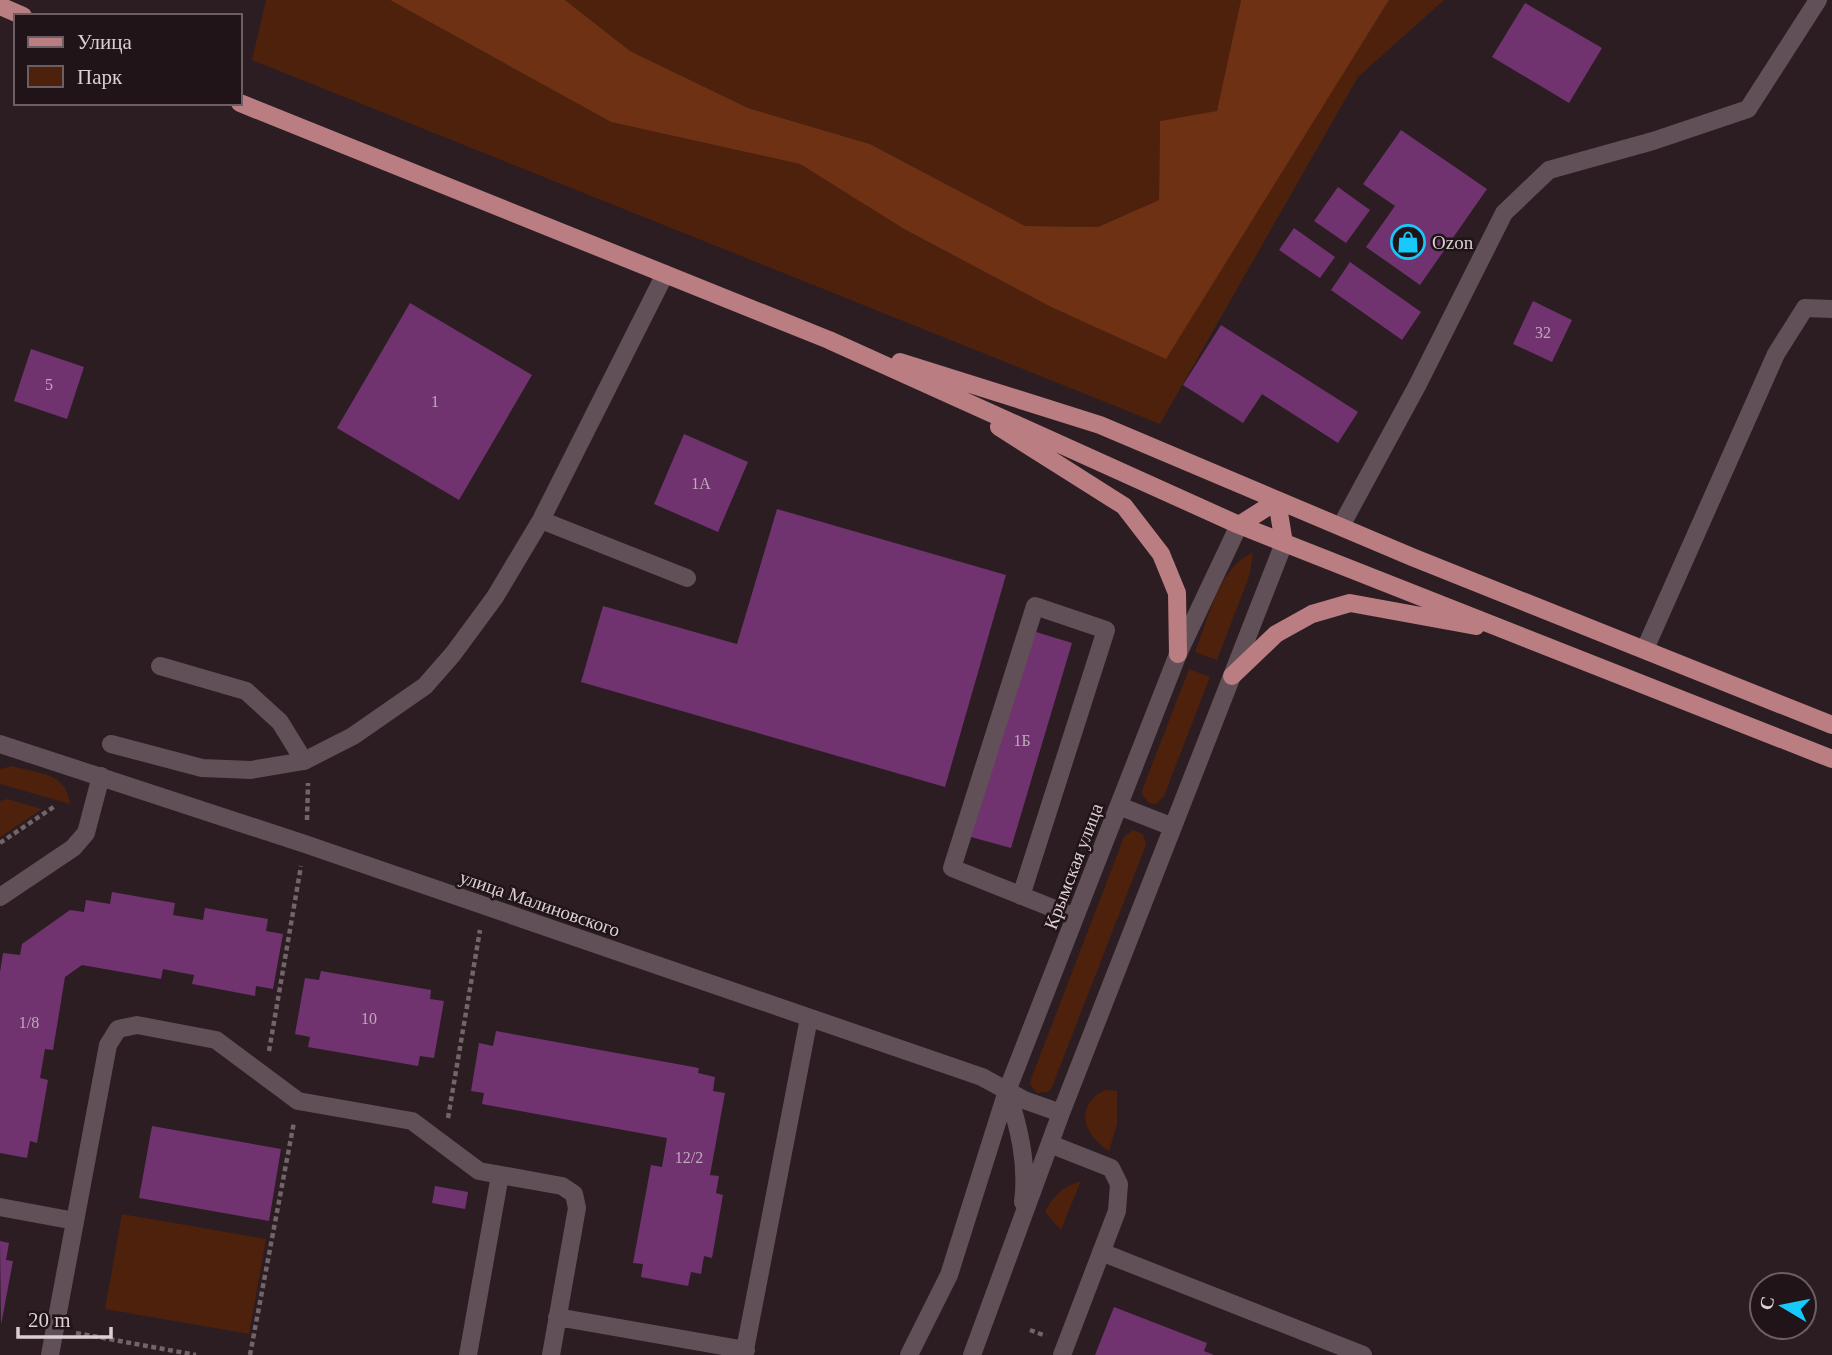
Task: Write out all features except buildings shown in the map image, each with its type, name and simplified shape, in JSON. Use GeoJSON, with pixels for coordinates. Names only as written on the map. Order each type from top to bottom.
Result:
{"type":"FeatureCollection","features":[{"type":"Feature","properties":{"kind":"main road"},"geometry":{"type":"LineString","coordinates":[[0,6],[18,14]]}},
{"type":"Feature","properties":{"kind":"main road"},"geometry":{"type":"LineString","coordinates":[[242,104],[829,340],[1239,525],[1832,759]]}},
{"type":"Feature","properties":{"kind":"main road"},"geometry":{"type":"LineString","coordinates":[[829,340],[1100,425],[1424,562],[1832,724]]}},
{"type":"Feature","properties":{"kind":"main road"},"geometry":{"type":"LineString","coordinates":[[939,390],[1124,506],[1161,554],[1177,593],[1178,654]]}},
{"type":"Feature","properties":{"kind":"main road"},"geometry":{"type":"LineString","coordinates":[[1239,525],[1277,501]]}},
{"type":"Feature","properties":{"kind":"main road"},"geometry":{"type":"LineString","coordinates":[[1277,501],[1283,543]]}},
{"type":"Feature","properties":{"kind":"main road"},"geometry":{"type":"LineString","coordinates":[[1232,676],[1276,634],[1312,614],[1350,603],[1518,634]]}},
{"type":"Feature","properties":{"kind":"street"},"geometry":{"type":"LineString","coordinates":[[1341,526],[1417,386],[1504,213],[1549,170],[1653,141],[1748,109],[1818,0]]}},
{"type":"Feature","properties":{"kind":"street"},"geometry":{"type":"LineString","coordinates":[[111,744],[202,768],[251,770],[304,761],[354,736],[425,686],[453,654],[495,597],[541,520],[665,274]]}},
{"type":"Feature","properties":{"kind":"street"},"geometry":{"type":"LineString","coordinates":[[1645,649],[1776,354],[1805,308],[1832,309]]}},
{"type":"Feature","properties":{"kind":"street"},"geometry":{"type":"LineString","coordinates":[[541,520],[687,578]]}},
{"type":"Feature","properties":{"kind":"street","name":"Крымская улица"},"geometry":{"type":"LineString","coordinates":[[909,1355],[949,1275],[1007,1091],[1178,654],[1239,525]]}},
{"type":"Feature","properties":{"kind":"street"},"geometry":{"type":"LineString","coordinates":[[972,1355],[1061,1113],[1283,543]]}},
{"type":"Feature","properties":{"kind":"street"},"geometry":{"type":"LineString","coordinates":[[1021,895],[1106,630],[1035,606],[951,868],[1075,917]]}},
{"type":"Feature","properties":{"kind":"street"},"geometry":{"type":"LineString","coordinates":[[160,666],[246,691],[280,722],[304,761]]}},
{"type":"Feature","properties":{"kind":"street","name":"улица Малиновского"},"geometry":{"type":"LineString","coordinates":[[0,744],[304,844],[982,1077],[1024,1100],[1061,1113]]}},
{"type":"Feature","properties":{"kind":"street"},"geometry":{"type":"LineString","coordinates":[[0,897],[73,848],[86,833],[101,776]]}},
{"type":"Feature","properties":{"kind":"street"},"geometry":{"type":"LineString","coordinates":[[1119,806],[1173,827]]}},
{"type":"Feature","properties":{"kind":"street"},"geometry":{"type":"LineString","coordinates":[[557,1317],[745,1352],[809,1018]]}},
{"type":"Feature","properties":{"kind":"street"},"geometry":{"type":"LineString","coordinates":[[50,1355],[108,1045],[118,1029],[137,1025],[216,1040],[298,1101],[412,1121],[479,1171],[562,1186],[574,1195],[577,1208],[551,1355]]}},
{"type":"Feature","properties":{"kind":"street"},"geometry":{"type":"LineString","coordinates":[[1007,1091],[1018,1126],[1024,1161],[1024,1197],[1018,1233]]}},
{"type":"Feature","properties":{"kind":"street"},"geometry":{"type":"LineString","coordinates":[[1050,1144],[1111,1168],[1119,1184],[1117,1211],[1062,1355]]}},
{"type":"Feature","properties":{"kind":"street"},"geometry":{"type":"LineString","coordinates":[[468,1355],[500,1175]]}},
{"type":"Feature","properties":{"kind":"street"},"geometry":{"type":"LineString","coordinates":[[0,1207],[75,1220]]}},
{"type":"Feature","properties":{"kind":"street"},"geometry":{"type":"LineString","coordinates":[[1101,1252],[1363,1355]]}},
{"type":"Feature","properties":{"kind":"path"},"geometry":{"type":"LineString","coordinates":[[264,1076],[304,844],[309,789],[304,761]]}},
{"type":"Feature","properties":{"kind":"path"},"geometry":{"type":"LineString","coordinates":[[0,844],[55,806]]}},
{"type":"Feature","properties":{"kind":"path"},"geometry":{"type":"LineString","coordinates":[[443,1145],[480,929]]}},
{"type":"Feature","properties":{"kind":"path"},"geometry":{"type":"LineString","coordinates":[[250,1355],[298,1101]]}},
{"type":"Feature","properties":{"kind":"path"},"geometry":{"type":"LineString","coordinates":[[54,1328],[196,1355]]}},
{"type":"Feature","properties":{"kind":"green space"},"geometry":{"type":"Polygon","coordinates":[[[266,0],[390,0],[611,122],[800,164],[904,229],[1051,307],[1166,358],[1389,0],[1444,0],[1358,77],[1160,424],[252,60],[266,0]]]}},
{"type":"Feature","properties":{"kind":"green space"},"geometry":{"type":"Polygon","coordinates":[[[565,0],[1241,0],[1217,112],[1160,121],[1159,200],[1098,227],[1025,226],[870,144],[748,108],[630,51],[565,0]]]}},
{"type":"Feature","properties":{"kind":"green space"},"geometry":{"type":"Polygon","coordinates":[[[1253,553],[1250,574],[1217,660],[1195,652],[1223,581],[1241,559],[1253,553]]]}},
{"type":"Feature","properties":{"kind":"green space"},"geometry":{"type":"Polygon","coordinates":[[[1189,669],[1210,677],[1164,796],[1156,804],[1149,803],[1142,794],[1143,788],[1189,669]]]}},
{"type":"Feature","properties":{"kind":"green space"},"geometry":{"type":"Polygon","coordinates":[[[12,766],[57,780],[63,786],[70,804],[0,784],[0,769],[12,766]]]}},
{"type":"Feature","properties":{"kind":"green space"},"geometry":{"type":"Polygon","coordinates":[[[7,799],[42,809],[0,837],[0,801],[7,799]]]}},
{"type":"Feature","properties":{"kind":"green space"},"geometry":{"type":"Polygon","coordinates":[[[1133,830],[1143,834],[1146,845],[1052,1087],[1048,1092],[1037,1093],[1030,1084],[1031,1079],[1124,837],[1133,830]]]}},
{"type":"Feature","properties":{"kind":"green space"},"geometry":{"type":"Polygon","coordinates":[[[1105,1090],[1117,1091],[1117,1124],[1109,1151],[1093,1137],[1086,1120],[1089,1104],[1105,1090]]]}},
{"type":"Feature","properties":{"kind":"green space"},"geometry":{"type":"Polygon","coordinates":[[[1081,1181],[1061,1230],[1045,1212],[1059,1192],[1081,1181]]]}},
{"type":"Feature","properties":{"kind":"green space"},"geometry":{"type":"Polygon","coordinates":[[[122,1214],[266,1239],[249,1334],[105,1309],[122,1214]]]}},
{"type":"Feature","properties":{"kind":"shaded area"},"geometry":{"type":"Polygon","coordinates":[[[390,0],[565,0],[630,51],[748,108],[870,144],[1025,226],[1098,227],[1159,200],[1160,121],[1217,111],[1241,0],[1389,0],[1166,359],[1051,307],[904,229],[800,164],[611,122],[390,0]]]}},
{"type":"Feature","properties":{"kind":"place","name":"Ozon"},"geometry":{"type":"Point","coordinates":[1408,242]}}]}
